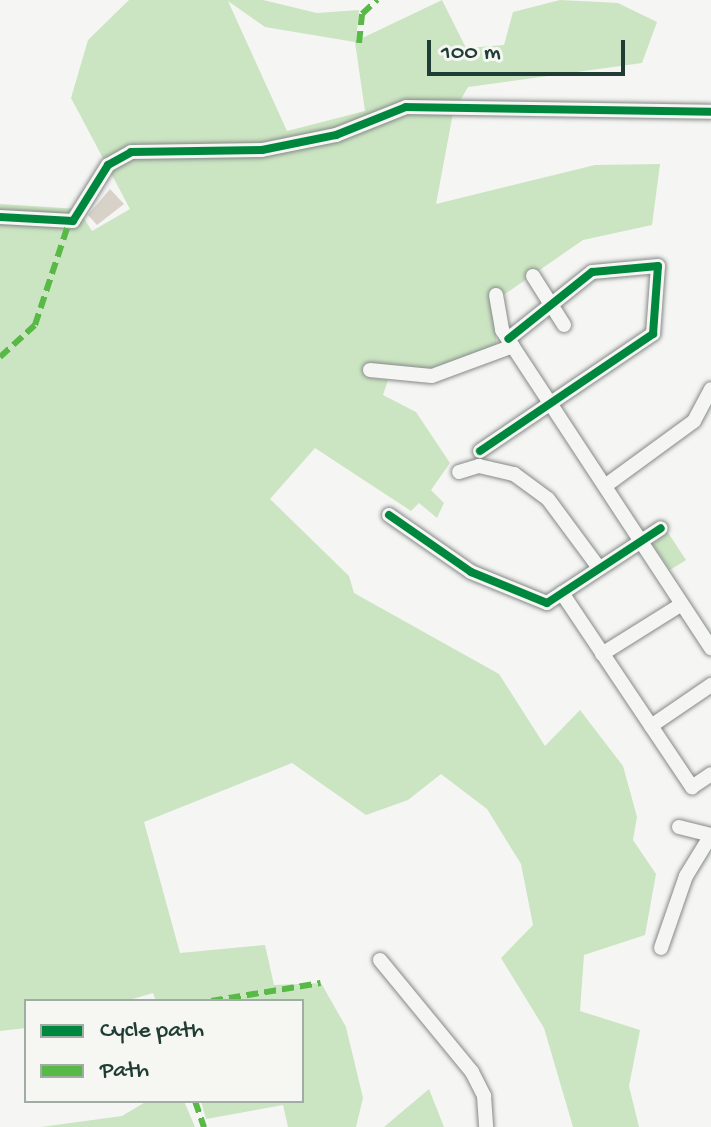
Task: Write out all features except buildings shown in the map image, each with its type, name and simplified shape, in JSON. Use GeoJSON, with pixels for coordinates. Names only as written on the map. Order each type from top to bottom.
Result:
{"type":"FeatureCollection","features":[{"type":"Feature","properties":{"kind":"street"},"geometry":{"type":"LineString","coordinates":[[0,217],[73,221],[108,165],[131,152],[262,150],[336,135],[406,107],[711,112]]}},
{"type":"Feature","properties":{"kind":"street"},"geometry":{"type":"LineString","coordinates":[[370,370],[432,376],[510,343],[592,272],[658,266],[653,334],[480,451]]}},
{"type":"Feature","properties":{"kind":"street"},"geometry":{"type":"LineString","coordinates":[[533,276],[564,325]]}},
{"type":"Feature","properties":{"kind":"street"},"geometry":{"type":"LineString","coordinates":[[496,295],[510,343],[711,648]]}},
{"type":"Feature","properties":{"kind":"street"},"geometry":{"type":"LineString","coordinates":[[605,486],[694,421],[711,389]]}},
{"type":"Feature","properties":{"kind":"street"},"geometry":{"type":"LineString","coordinates":[[459,472],[479,466],[514,474],[548,499],[599,568]]}},
{"type":"Feature","properties":{"kind":"street"},"geometry":{"type":"LineString","coordinates":[[389,515],[431,548],[508,589],[547,603],[661,528]]}},
{"type":"Feature","properties":{"kind":"street"},"geometry":{"type":"LineString","coordinates":[[562,593],[692,787],[711,774]]}},
{"type":"Feature","properties":{"kind":"street"},"geometry":{"type":"LineString","coordinates":[[602,654],[682,604]]}},
{"type":"Feature","properties":{"kind":"street"},"geometry":{"type":"LineString","coordinates":[[651,726],[711,685]]}},
{"type":"Feature","properties":{"kind":"street"},"geometry":{"type":"LineString","coordinates":[[661,948],[686,876],[711,835],[679,827]]}},
{"type":"Feature","properties":{"kind":"street"},"geometry":{"type":"LineString","coordinates":[[380,960],[472,1072],[484,1096],[486,1127]]}},
{"type":"Feature","properties":{"kind":"green space"},"geometry":{"type":"Polygon","coordinates":[[[129,0],[263,0],[317,13],[359,10],[356,41],[442,0],[466,48],[504,45],[513,12],[560,0],[618,3],[657,22],[642,63],[468,87],[453,113],[436,204],[595,165],[660,164],[652,225],[583,240],[505,294],[492,293],[497,347],[428,369],[369,363],[369,378],[388,380],[383,395],[416,412],[450,463],[431,490],[444,503],[437,518],[419,503],[411,511],[315,448],[270,499],[349,576],[354,593],[499,674],[545,746],[580,710],[623,766],[637,817],[633,840],[656,874],[645,935],[584,955],[580,1011],[640,1030],[629,1086],[639,1127],[573,1127],[544,1028],[501,958],[533,925],[521,864],[487,809],[441,774],[408,800],[366,815],[292,763],[144,822],[180,953],[265,945],[274,985],[321,983],[346,1027],[363,1098],[356,1127],[288,1127],[283,1105],[206,1119],[202,1103],[304,1103],[304,999],[155,999],[153,993],[133,999],[24,999],[24,1028],[0,1031],[0,204],[78,209],[92,231],[130,209],[71,98],[88,40],[129,0]],[[228,1],[287,131],[365,111],[355,42],[265,27],[228,1]]]}},
{"type":"Feature","properties":{"kind":"green space"},"geometry":{"type":"Polygon","coordinates":[[[667,531],[686,560],[670,570],[653,545],[667,531]]]}},
{"type":"Feature","properties":{"kind":"green space"},"geometry":{"type":"Polygon","coordinates":[[[429,1089],[444,1127],[384,1127],[429,1089]]]}},
{"type":"Feature","properties":{"kind":"green space"},"geometry":{"type":"Polygon","coordinates":[[[144,1103],[185,1103],[195,1127],[41,1127],[122,1116],[144,1103]]]}},
{"type":"Feature","properties":{"kind":"marked path"},"geometry":{"type":"LineString","coordinates":[[359,43],[362,14],[377,0]]}},
{"type":"Feature","properties":{"kind":"marked path"},"geometry":{"type":"LineString","coordinates":[[0,357],[35,325],[69,222]]}},
{"type":"Feature","properties":{"kind":"marked path"},"geometry":{"type":"LineString","coordinates":[[223,999],[321,983]]}},
{"type":"Feature","properties":{"kind":"marked path"},"geometry":{"type":"LineString","coordinates":[[196,1103],[204,1127]]}},
{"type":"Feature","properties":{"kind":"cycle path"},"geometry":{"type":"LineString","coordinates":[[0,217],[73,221],[108,165],[131,152],[262,150],[336,135],[406,107],[711,112]]}},
{"type":"Feature","properties":{"kind":"cycle path"},"geometry":{"type":"LineString","coordinates":[[480,451],[653,334],[658,266],[592,272],[508,339]]}},
{"type":"Feature","properties":{"kind":"cycle path"},"geometry":{"type":"LineString","coordinates":[[389,515],[471,572],[547,603],[661,528]]}}]}
